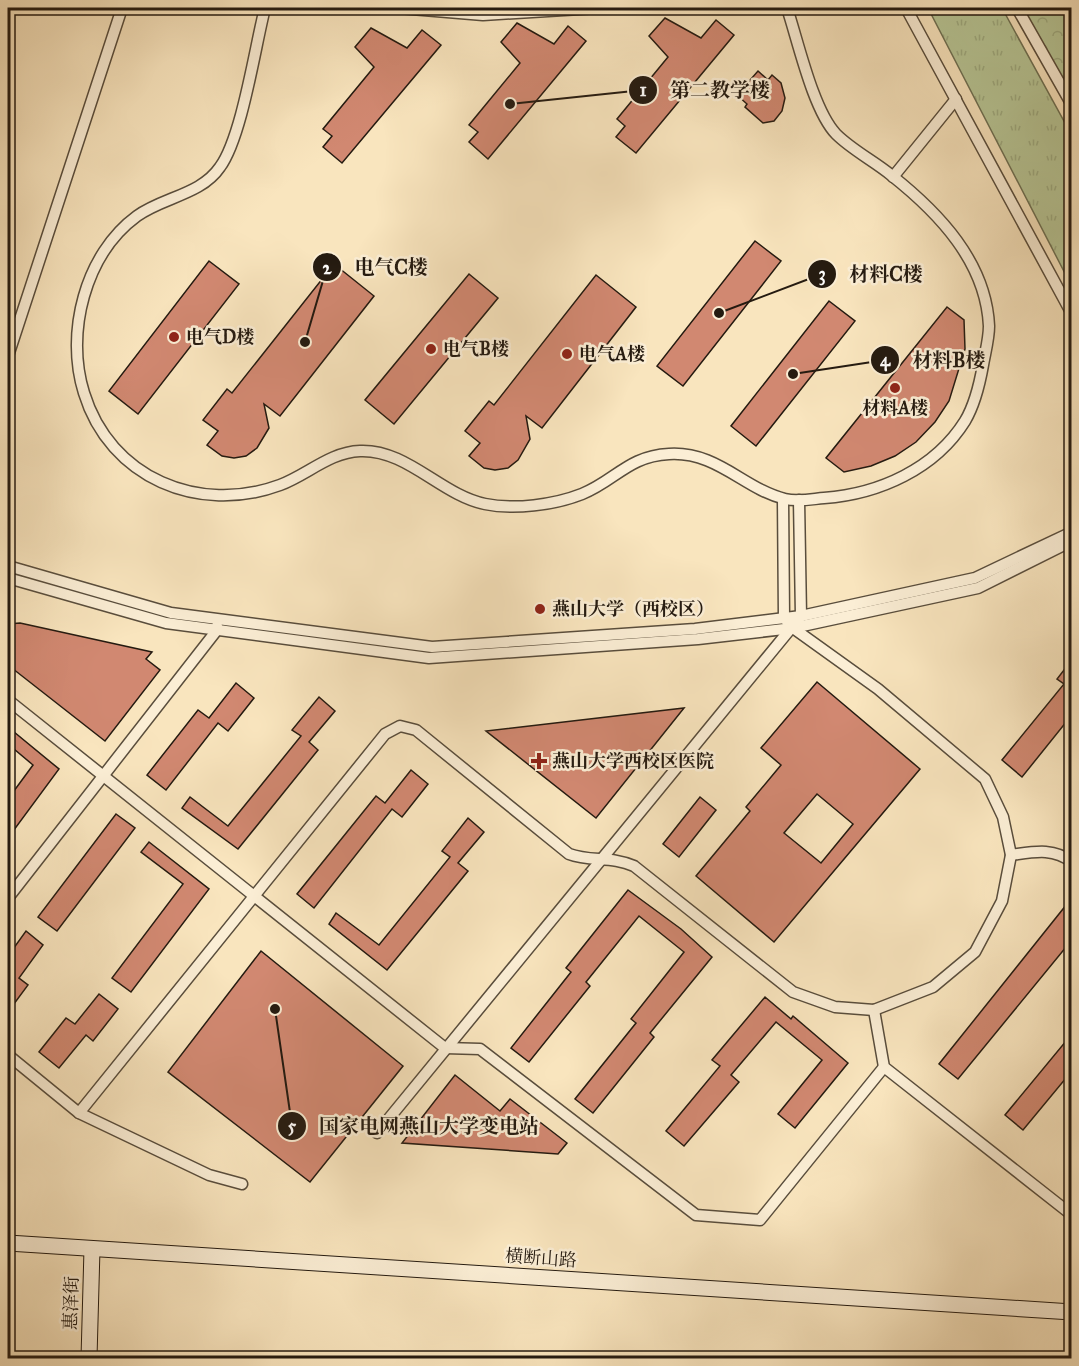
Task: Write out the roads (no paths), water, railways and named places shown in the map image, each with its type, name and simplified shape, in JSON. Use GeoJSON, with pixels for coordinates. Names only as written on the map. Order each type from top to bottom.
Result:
{"type":"FeatureCollection","features":[{"type":"Feature","properties":{"kind":"main road","name":"横断山路"},"geometry":{"type":"LineString","coordinates":[[8,1244],[1071,1312]]}},
{"type":"Feature","properties":{"kind":"main road","name":"惠泽街"},"geometry":{"type":"LineString","coordinates":[[88,1359],[92,1249]]}},
{"type":"Feature","properties":{"kind":"street"},"geometry":{"type":"LineString","coordinates":[[8,356],[122,8]]}},
{"type":"Feature","properties":{"kind":"street"},"geometry":{"type":"LineString","coordinates":[[265,8],[232,144],[219,169],[201,186],[136,217],[112,241],[95,269],[82,301],[77,330],[77,362],[83,392],[96,422],[115,449],[141,470],[166,486],[200,496],[240,497],[284,484],[330,458],[362,450],[395,458],[437,483],[483,504],[532,506],[582,494],[640,458],[692,453],[783,499],[837,497],[886,486],[930,460],[965,420],[981,377],[989,328],[979,281],[953,231],[893,177],[837,135],[822,113],[787,8]]}},
{"type":"Feature","properties":{"kind":"street"},"geometry":{"type":"LineString","coordinates":[[399,8],[483,15],[597,8]]}},
{"type":"Feature","properties":{"kind":"street"},"geometry":{"type":"LineString","coordinates":[[906,8],[1071,314]]}},
{"type":"Feature","properties":{"kind":"street"},"geometry":{"type":"LineString","coordinates":[[1017,8],[1071,105]]}},
{"type":"Feature","properties":{"kind":"street"},"geometry":{"type":"LineString","coordinates":[[893,177],[956,99]]}},
{"type":"Feature","properties":{"kind":"street"},"geometry":{"type":"LineString","coordinates":[[79,1113],[385,734],[400,726],[416,730],[569,854],[582,859],[620,860],[634,866],[793,992],[835,1007],[874,1010],[933,987],[975,952],[1002,900],[1011,855],[1003,817],[985,778],[878,688],[794,628],[784,618],[783,499]]}},
{"type":"Feature","properties":{"kind":"street"},"geometry":{"type":"LineString","coordinates":[[377,1133],[601,858],[794,628],[801,616],[799,500]]}},
{"type":"Feature","properties":{"kind":"street"},"geometry":{"type":"LineString","coordinates":[[8,578],[166,623],[218,625],[432,647],[695,629],[801,616],[975,578],[1071,535]]}},
{"type":"Feature","properties":{"kind":"street"},"geometry":{"type":"LineString","coordinates":[[8,566],[218,625],[429,658],[698,639],[794,628],[978,588],[1071,535]]}},
{"type":"Feature","properties":{"kind":"street"},"geometry":{"type":"LineString","coordinates":[[8,898],[218,625]]}},
{"type":"Feature","properties":{"kind":"street"},"geometry":{"type":"LineString","coordinates":[[8,700],[253,898],[445,1048],[480,1048],[696,1215],[760,1220],[884,1067]]}},
{"type":"Feature","properties":{"kind":"street"},"geometry":{"type":"LineString","coordinates":[[1011,855],[1038,851],[1060,853],[1071,862]]}},
{"type":"Feature","properties":{"kind":"street"},"geometry":{"type":"LineString","coordinates":[[874,1010],[884,1067],[1071,1215]]}},
{"type":"Feature","properties":{"kind":"street"},"geometry":{"type":"LineString","coordinates":[[8,1055],[79,1113],[209,1175],[242,1184]]}},
{"type":"Feature","properties":{"kind":"place","name":"第二教学楼"},"geometry":{"type":"Point","coordinates":[510,104]}},
{"type":"Feature","properties":{"kind":"place","name":"材料C楼"},"geometry":{"type":"Point","coordinates":[719,313]}},
{"type":"Feature","properties":{"kind":"place","name":"电气D楼"},"geometry":{"type":"Point","coordinates":[174,337]}},
{"type":"Feature","properties":{"kind":"place","name":"电气C楼"},"geometry":{"type":"Point","coordinates":[305,342]}},
{"type":"Feature","properties":{"kind":"place","name":"电气B楼"},"geometry":{"type":"Point","coordinates":[431,349]}},
{"type":"Feature","properties":{"kind":"place","name":"电气A楼"},"geometry":{"type":"Point","coordinates":[567,354]}},
{"type":"Feature","properties":{"kind":"place","name":"材料B楼"},"geometry":{"type":"Point","coordinates":[793,374]}},
{"type":"Feature","properties":{"kind":"place","name":"材料A楼"},"geometry":{"type":"Point","coordinates":[895,388]}},
{"type":"Feature","properties":{"kind":"place","name":"燕山大学（西校区）"},"geometry":{"type":"Point","coordinates":[540,609]}},
{"type":"Feature","properties":{"kind":"place","name":"燕山大学西校区医院"},"geometry":{"type":"Point","coordinates":[539,761]}},
{"type":"Feature","properties":{"kind":"place","name":"国家电网燕山大学变电站"},"geometry":{"type":"Point","coordinates":[275,1009]}}]}
